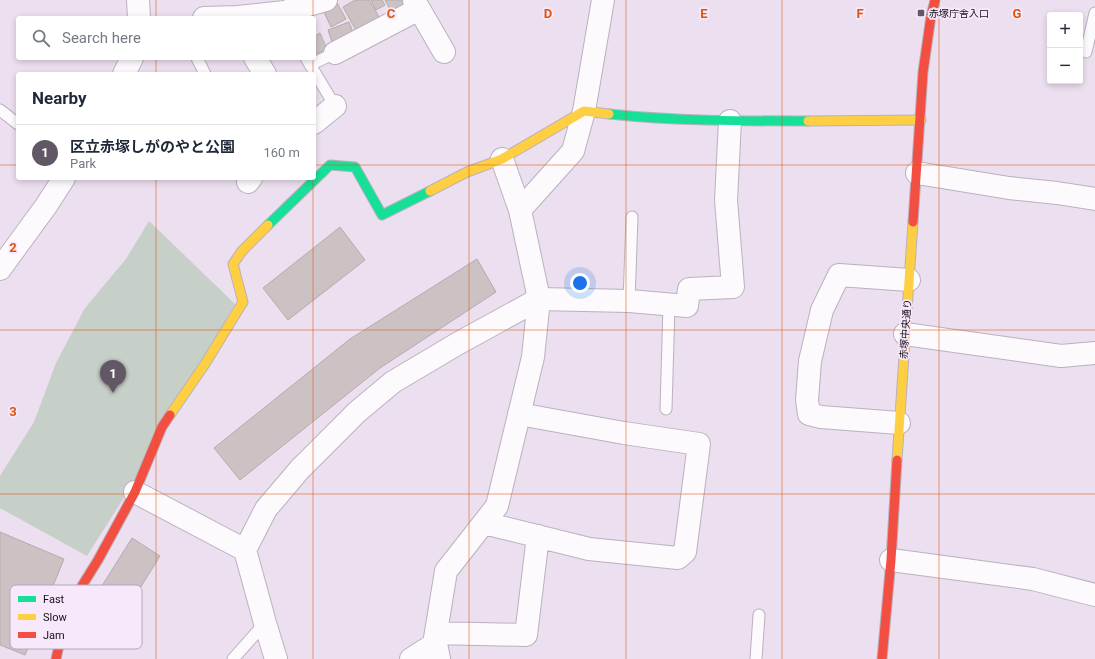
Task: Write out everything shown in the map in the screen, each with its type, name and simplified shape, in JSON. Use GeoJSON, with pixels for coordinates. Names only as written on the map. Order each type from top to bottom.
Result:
{"type":"FeatureCollection","features":[{"type":"Feature","properties":{"kind":"street"},"geometry":{"type":"LineString","coordinates":[[138,0],[139,16]]}},
{"type":"Feature","properties":{"kind":"street"},"geometry":{"type":"LineString","coordinates":[[262,16],[285,15],[326,0]]}},
{"type":"Feature","properties":{"kind":"street"},"geometry":{"type":"LineString","coordinates":[[520,210],[574,151],[584,111],[603,0]]}},
{"type":"Feature","properties":{"kind":"street","name":"赤塚中央通り"},"geometry":{"type":"LineString","coordinates":[[882,659],[891,560],[905,334],[924,72],[931,16],[935,0]]}},
{"type":"Feature","properties":{"kind":"street"},"geometry":{"type":"LineString","coordinates":[[335,53],[417,5],[444,52]]}},
{"type":"Feature","properties":{"kind":"street"},"geometry":{"type":"LineString","coordinates":[[125,72],[131,60]]}},
{"type":"Feature","properties":{"kind":"street"},"geometry":{"type":"LineString","coordinates":[[256,60],[264,72]]}},
{"type":"Feature","properties":{"kind":"street"},"geometry":{"type":"LineString","coordinates":[[316,121],[335,106]]}},
{"type":"Feature","properties":{"kind":"street"},"geometry":{"type":"LineString","coordinates":[[316,179],[330,165],[355,167],[382,215],[467,172],[502,159],[584,111],[645,118],[730,121],[921,120]]}},
{"type":"Feature","properties":{"kind":"street"},"geometry":{"type":"LineString","coordinates":[[276,659],[245,550],[266,509],[300,468],[357,412],[393,382],[457,344],[539,299],[629,301],[687,306],[689,289],[733,287],[726,200],[730,121]]}},
{"type":"Feature","properties":{"kind":"street"},"geometry":{"type":"LineString","coordinates":[[437,645],[446,571],[497,506],[533,357],[539,299],[520,210],[502,159]]}},
{"type":"Feature","properties":{"kind":"street"},"geometry":{"type":"LineString","coordinates":[[917,173],[1009,188],[1095,199]]}},
{"type":"Feature","properties":{"kind":"street"},"geometry":{"type":"LineString","coordinates":[[0,269],[46,206],[63,180]]}},
{"type":"Feature","properties":{"kind":"street"},"geometry":{"type":"LineString","coordinates":[[82,585],[98,560],[135,492],[162,426],[205,364],[243,302],[233,264],[242,251],[315,180]]}},
{"type":"Feature","properties":{"kind":"street"},"geometry":{"type":"LineString","coordinates":[[899,423],[821,417],[809,414],[807,400],[810,362],[822,310],[839,275],[909,280]]}},
{"type":"Feature","properties":{"kind":"street"},"geometry":{"type":"LineString","coordinates":[[905,334],[1061,356],[1095,353]]}},
{"type":"Feature","properties":{"kind":"street"},"geometry":{"type":"LineString","coordinates":[[484,522],[589,549],[678,558],[685,552],[699,444],[624,433],[519,414]]}},
{"type":"Feature","properties":{"kind":"street"},"geometry":{"type":"LineString","coordinates":[[135,492],[245,550]]}},
{"type":"Feature","properties":{"kind":"street"},"geometry":{"type":"LineString","coordinates":[[411,659],[437,645],[526,635],[538,536]]}},
{"type":"Feature","properties":{"kind":"street"},"geometry":{"type":"LineString","coordinates":[[891,560],[1033,579],[1095,595]]}},
{"type":"Feature","properties":{"kind":"street"},"geometry":{"type":"LineString","coordinates":[[56,659],[58,649]]}},
{"type":"Feature","properties":{"kind":"lane"},"geometry":{"type":"LineString","coordinates":[[1086,52],[1095,13]]}},
{"type":"Feature","properties":{"kind":"lane"},"geometry":{"type":"LineString","coordinates":[[316,59],[335,53]]}},
{"type":"Feature","properties":{"kind":"lane"},"geometry":{"type":"LineString","coordinates":[[198,60],[204,72]]}},
{"type":"Feature","properties":{"kind":"lane"},"geometry":{"type":"LineString","coordinates":[[308,62],[314,72]]}},
{"type":"Feature","properties":{"kind":"lane"},"geometry":{"type":"LineString","coordinates":[[316,75],[335,106]]}},
{"type":"Feature","properties":{"kind":"lane"},"geometry":{"type":"LineString","coordinates":[[0,110],[16,122]]}},
{"type":"Feature","properties":{"kind":"lane"},"geometry":{"type":"LineString","coordinates":[[629,301],[632,217]]}},
{"type":"Feature","properties":{"kind":"lane"},"geometry":{"type":"LineString","coordinates":[[666,409],[669,305]]}},
{"type":"Feature","properties":{"kind":"lane"},"geometry":{"type":"LineString","coordinates":[[756,659],[759,615]]}},
{"type":"Feature","properties":{"kind":"lane"},"geometry":{"type":"LineString","coordinates":[[233,659],[265,623]]}},
{"type":"Feature","properties":{"kind":"shaded area"},"geometry":{"type":"Polygon","coordinates":[[[149,221],[235,304],[130,488],[87,556],[0,508],[0,476],[34,422],[56,363],[85,308],[126,259],[149,221]]]}},
{"type":"Feature","properties":{"kind":"building"},"geometry":{"type":"Polygon","coordinates":[[[355,0],[369,0],[381,20],[358,34],[343,7],[355,0]]]}},
{"type":"Feature","properties":{"kind":"building"},"geometry":{"type":"Polygon","coordinates":[[[371,0],[382,0],[385,5],[376,10],[371,0]]]}},
{"type":"Feature","properties":{"kind":"building"},"geometry":{"type":"Polygon","coordinates":[[[385,0],[402,0],[407,9],[392,13],[385,0]]]}},
{"type":"Feature","properties":{"kind":"building"},"geometry":{"type":"Polygon","coordinates":[[[337,3],[346,19],[331,27],[323,10],[337,3]]]}},
{"type":"Feature","properties":{"kind":"building"},"geometry":{"type":"Polygon","coordinates":[[[349,22],[355,37],[333,45],[328,30],[349,22]]]}},
{"type":"Feature","properties":{"kind":"building"},"geometry":{"type":"Polygon","coordinates":[[[320,33],[327,49],[316,54],[316,35],[320,33]]]}},
{"type":"Feature","properties":{"kind":"building"},"geometry":{"type":"Polygon","coordinates":[[[340,227],[365,260],[288,320],[263,288],[340,227]]]}},
{"type":"Feature","properties":{"kind":"building"},"geometry":{"type":"Polygon","coordinates":[[[477,259],[496,292],[380,368],[240,480],[214,448],[350,339],[477,259]]]}},
{"type":"Feature","properties":{"kind":"building"},"geometry":{"type":"Polygon","coordinates":[[[0,532],[64,559],[53,585],[10,585],[10,649],[0,645],[0,532]]]}},
{"type":"Feature","properties":{"kind":"building"},"geometry":{"type":"Polygon","coordinates":[[[132,538],[160,556],[142,585],[102,585],[132,538]]]}},
{"type":"Feature","properties":{"kind":"building"},"geometry":{"type":"Polygon","coordinates":[[[10,649],[27,649],[25,655],[10,649]]]}},
{"type":"Feature","properties":{"kind":"traffic: fast"},"geometry":{"type":"LineString","coordinates":[[609,114],[733,121],[808,121]]}},
{"type":"Feature","properties":{"kind":"traffic: fast"},"geometry":{"type":"LineString","coordinates":[[316,179],[330,165],[355,167],[382,215],[430,191]]}},
{"type":"Feature","properties":{"kind":"traffic: fast"},"geometry":{"type":"LineString","coordinates":[[268,225],[314,180]]}},
{"type":"Feature","properties":{"kind":"traffic: slow"},"geometry":{"type":"LineString","coordinates":[[430,191],[467,172],[502,159],[584,111],[609,114]]}},
{"type":"Feature","properties":{"kind":"traffic: slow"},"geometry":{"type":"LineString","coordinates":[[808,121],[921,120]]}},
{"type":"Feature","properties":{"kind":"traffic: slow"},"geometry":{"type":"LineString","coordinates":[[897,460],[913,222]]}},
{"type":"Feature","properties":{"kind":"traffic: slow"},"geometry":{"type":"LineString","coordinates":[[170,415],[205,364],[243,302],[233,264],[242,251],[268,225]]}},
{"type":"Feature","properties":{"kind":"traffic: jam"},"geometry":{"type":"LineString","coordinates":[[913,222],[923,72],[931,16],[935,0]]}},
{"type":"Feature","properties":{"kind":"traffic: jam"},"geometry":{"type":"LineString","coordinates":[[82,585],[98,560],[135,492],[162,427],[170,415]]}},
{"type":"Feature","properties":{"kind":"traffic: jam"},"geometry":{"type":"LineString","coordinates":[[882,659],[891,560],[897,460]]}},
{"type":"Feature","properties":{"kind":"traffic: jam"},"geometry":{"type":"LineString","coordinates":[[56,659],[58,649]]}},
{"type":"Feature","properties":{"kind":"place","name":"赤塚庁舎入口"},"geometry":{"type":"Point","coordinates":[921,13]}},
{"type":"Feature","properties":{"kind":"place","name":"区立赤塚しがのやと公園"},"geometry":{"type":"Point","coordinates":[113,393]}}]}
